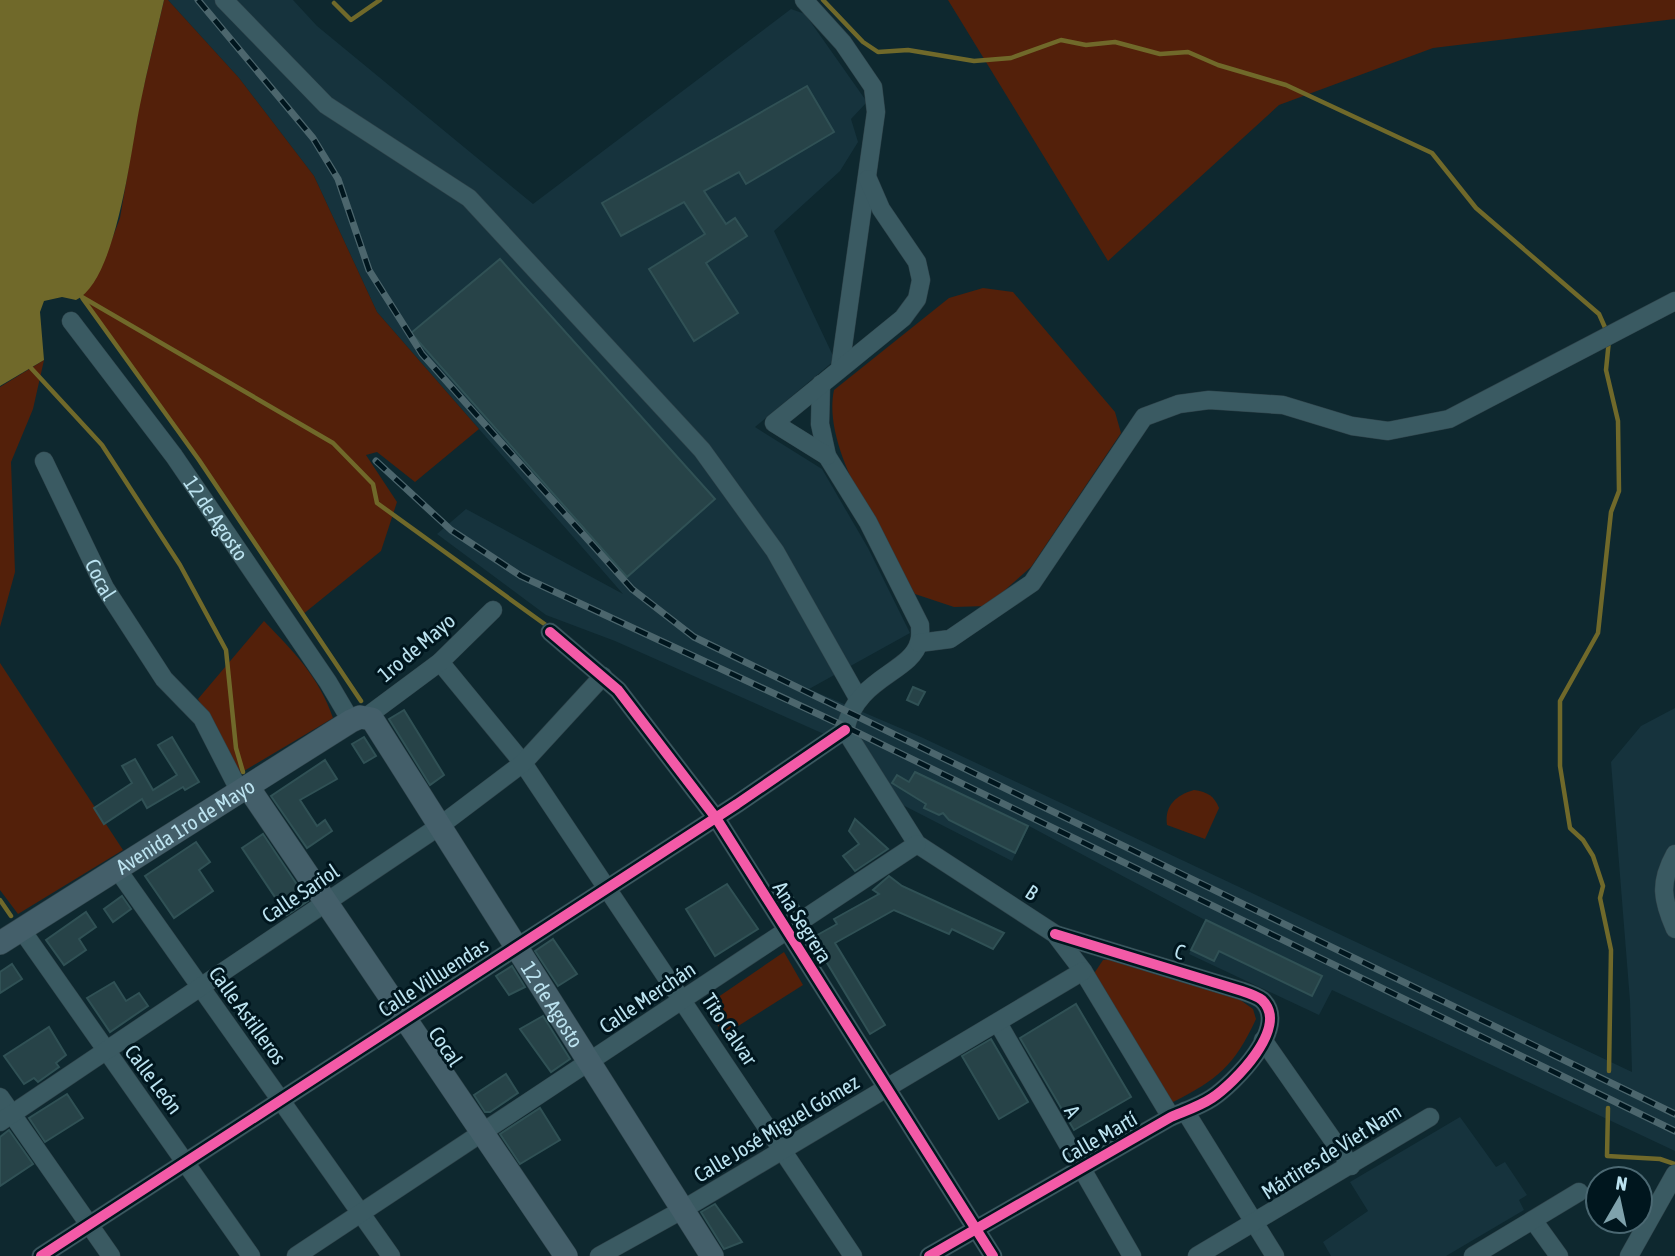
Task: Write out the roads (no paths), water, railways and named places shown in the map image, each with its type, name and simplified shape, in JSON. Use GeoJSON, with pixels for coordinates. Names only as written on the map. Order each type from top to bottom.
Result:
{"type":"FeatureCollection","features":[{"type":"Feature","properties":{"kind":"main road","name":"Avenida 1ro de Mayo"},"geometry":{"type":"LineString","coordinates":[[0,943],[244,789],[363,719]]}},
{"type":"Feature","properties":{"kind":"main road","name":"12 de Agosto"},"geometry":{"type":"LineString","coordinates":[[363,719],[441,825],[712,1256]]}},
{"type":"Feature","properties":{"kind":"main road","name":"Cocal"},"geometry":{"type":"LineString","coordinates":[[244,789],[566,1256]]}},
{"type":"Feature","properties":{"kind":"street"},"geometry":{"type":"LineString","coordinates":[[224,0],[326,105],[469,198],[702,450],[775,551],[858,698]]}},
{"type":"Feature","properties":{"kind":"street"},"geometry":{"type":"LineString","coordinates":[[804,0],[843,43],[873,87],[876,112],[840,368]]}},
{"type":"Feature","properties":{"kind":"street"},"geometry":{"type":"LineString","coordinates":[[827,457],[774,423],[903,318],[917,299],[921,280],[917,262],[881,209],[868,179]]}},
{"type":"Feature","properties":{"kind":"street"},"geometry":{"type":"LineString","coordinates":[[919,643],[950,639],[1031,583],[1144,417],[1179,404],[1209,400],[1283,405],[1352,426],[1388,431],[1448,419],[1675,301]]}},
{"type":"Feature","properties":{"kind":"street","name":"12 de Agosto"},"geometry":{"type":"LineString","coordinates":[[71,321],[174,456],[328,681],[363,719]]}},
{"type":"Feature","properties":{"kind":"street"},"geometry":{"type":"LineString","coordinates":[[821,384],[820,424],[827,457],[869,522],[920,625],[919,643],[910,657],[858,698],[846,728]]}},
{"type":"Feature","properties":{"kind":"street","name":"Cocal"},"geometry":{"type":"LineString","coordinates":[[44,461],[105,588],[164,679],[202,718],[244,789]]}},
{"type":"Feature","properties":{"kind":"street","name":"1ro de Mayo"},"geometry":{"type":"LineString","coordinates":[[363,719],[440,662],[493,610]]}},
{"type":"Feature","properties":{"kind":"street","name":"Ana Segrera"},"geometry":{"type":"LineString","coordinates":[[550,632],[603,676],[670,754],[716,818],[993,1256]]}},
{"type":"Feature","properties":{"kind":"street","name":"Tito Calvar"},"geometry":{"type":"LineString","coordinates":[[440,662],[523,763],[853,1256]]}},
{"type":"Feature","properties":{"kind":"street","name":"Calle Sariol"},"geometry":{"type":"LineString","coordinates":[[6,1118],[441,825],[523,763],[603,676]]}},
{"type":"Feature","properties":{"kind":"street","name":"Calle Villuendas"},"geometry":{"type":"LineString","coordinates":[[41,1256],[716,818],[846,728]]}},
{"type":"Feature","properties":{"kind":"street","name":"B"},"geometry":{"type":"LineString","coordinates":[[846,728],[917,844],[1055,934],[1083,971],[1275,1256]]}},
{"type":"Feature","properties":{"kind":"street","name":"Calle Merchán"},"geometry":{"type":"LineString","coordinates":[[296,1256],[917,844]]}},
{"type":"Feature","properties":{"kind":"street"},"geometry":{"type":"LineString","coordinates":[[1675,854],[1664,874],[1666,909],[1675,929]]}},
{"type":"Feature","properties":{"kind":"street","name":"Calle Astilleros"},"geometry":{"type":"LineString","coordinates":[[117,869],[391,1256]]}},
{"type":"Feature","properties":{"kind":"street","name":"Calle León"},"geometry":{"type":"LineString","coordinates":[[21,929],[251,1256]]}},
{"type":"Feature","properties":{"kind":"street","name":"C"},"geometry":{"type":"LineString","coordinates":[[1055,934],[1242,990],[1262,1000],[1269,1013],[1266,1035],[1350,1166]]}},
{"type":"Feature","properties":{"kind":"street","name":"Calle José Miguel Gómez"},"geometry":{"type":"LineString","coordinates":[[599,1256],[886,1090],[1083,971]]}},
{"type":"Feature","properties":{"kind":"street","name":"A"},"geometry":{"type":"LineString","coordinates":[[998,1023],[1080,1170],[1132,1256]]}},
{"type":"Feature","properties":{"kind":"street","name":"Calle Martí"},"geometry":{"type":"LineString","coordinates":[[929,1256],[1178,1114],[1210,1099],[1238,1076],[1266,1035]]}},
{"type":"Feature","properties":{"kind":"street"},"geometry":{"type":"LineString","coordinates":[[0,1097],[6,1118],[90,1224],[111,1256]]}},
{"type":"Feature","properties":{"kind":"street","name":"Mártires de Viet Nam"},"geometry":{"type":"LineString","coordinates":[[1197,1256],[1255,1224],[1430,1117]]}},
{"type":"Feature","properties":{"kind":"street"},"geometry":{"type":"LineString","coordinates":[[1629,1256],[1675,1174]]}},
{"type":"Feature","properties":{"kind":"street"},"geometry":{"type":"LineString","coordinates":[[1473,1256],[1579,1192]]}},
{"type":"Feature","properties":{"kind":"street"},"geometry":{"type":"LineString","coordinates":[[1533,1220],[1559,1256]]}},
{"type":"Feature","properties":{"kind":"waterway"},"geometry":{"type":"LineString","coordinates":[[334,3],[351,20],[380,0]]}},
{"type":"Feature","properties":{"kind":"waterway"},"geometry":{"type":"LineString","coordinates":[[823,0],[863,42],[878,52],[908,50],[974,61],[1011,58],[1061,40],[1086,45],[1115,42],[1160,54],[1188,52],[1218,65],[1286,85],[1432,153],[1476,208],[1599,314],[1607,332]]}},
{"type":"Feature","properties":{"kind":"waterway"},"geometry":{"type":"LineString","coordinates":[[82,297],[333,443],[373,484],[377,503],[550,628]]}},
{"type":"Feature","properties":{"kind":"waterway"},"geometry":{"type":"LineString","coordinates":[[83,299],[199,460],[361,701]]}},
{"type":"Feature","properties":{"kind":"waterway"},"geometry":{"type":"LineString","coordinates":[[1609,340],[1606,370],[1618,421],[1619,491],[1611,512],[1598,633],[1560,701],[1560,766],[1570,828],[1583,840],[1593,856],[1603,886],[1600,898],[1611,950],[1609,1071]]}},
{"type":"Feature","properties":{"kind":"waterway"},"geometry":{"type":"LineString","coordinates":[[31,368],[102,445],[180,565],[226,650],[236,748],[243,772]]}},
{"type":"Feature","properties":{"kind":"waterway"},"geometry":{"type":"LineString","coordinates":[[0,900],[11,916]]}},
{"type":"Feature","properties":{"kind":"waterway"},"geometry":{"type":"LineString","coordinates":[[1608,1108],[1607,1156],[1660,1159],[1675,1164]]}},
{"type":"Feature","properties":{"kind":"railway"},"geometry":{"type":"LineString","coordinates":[[198,0],[313,138],[338,179],[369,270],[422,354],[632,589],[694,637],[1675,1114]]}},
{"type":"Feature","properties":{"kind":"railway"},"geometry":{"type":"LineString","coordinates":[[376,461],[451,530],[521,576],[846,727],[1675,1131]]}}]}
